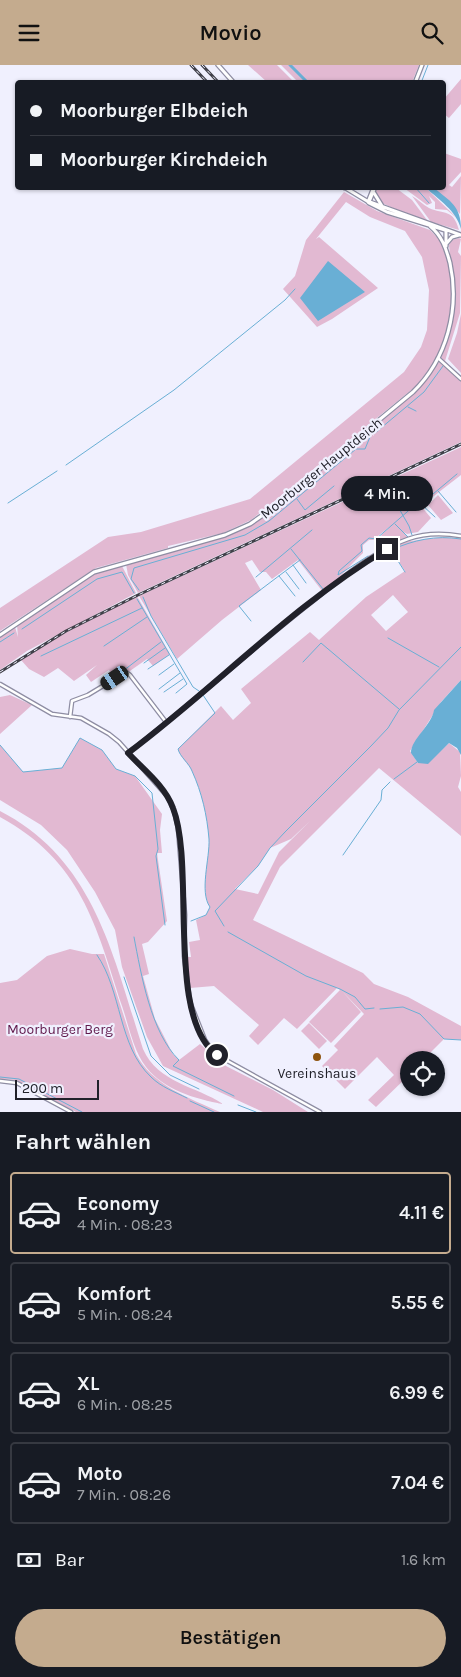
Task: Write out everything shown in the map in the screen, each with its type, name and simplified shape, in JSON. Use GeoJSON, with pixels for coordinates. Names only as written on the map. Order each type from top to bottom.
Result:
{"type":"FeatureCollection","features":[{"type":"Feature","properties":{"kind":"main road"},"geometry":{"type":"LineString","coordinates":[[218,65],[231,80]]}},
{"type":"Feature","properties":{"kind":"main road"},"geometry":{"type":"LineString","coordinates":[[416,80],[422,65]]}},
{"type":"Feature","properties":{"kind":"main road"},"geometry":{"type":"LineString","coordinates":[[348,190],[382,211],[446,230]]}},
{"type":"Feature","properties":{"kind":"main road"},"geometry":{"type":"LineString","coordinates":[[369,202],[373,190]]}},
{"type":"Feature","properties":{"kind":"main road"},"geometry":{"type":"LineString","coordinates":[[369,202],[374,193]]}},
{"type":"Feature","properties":{"kind":"main road"},"geometry":{"type":"LineString","coordinates":[[374,193],[378,202],[384,208]]}},
{"type":"Feature","properties":{"kind":"main road"},"geometry":{"type":"LineString","coordinates":[[369,202],[461,235]]}},
{"type":"Feature","properties":{"kind":"main road"},"geometry":{"type":"LineString","coordinates":[[430,226],[442,239],[446,230]]}},
{"type":"Feature","properties":{"kind":"main road","name":"Moorburger Hauptdeich"},"geometry":{"type":"LineString","coordinates":[[1,634],[94,572],[221,536],[256,520],[413,392],[428,375],[438,358],[448,330],[453,301],[451,270],[446,247],[446,230]]}},
{"type":"Feature","properties":{"kind":"main road"},"geometry":{"type":"LineString","coordinates":[[446,247],[454,234]]}},
{"type":"Feature","properties":{"kind":"main road","name":"Moorburger Hauptdeich"},"geometry":{"type":"LineString","coordinates":[[442,239],[446,247]]}},
{"type":"Feature","properties":{"kind":"street"},"geometry":{"type":"LineString","coordinates":[[438,358],[461,379]]}},
{"type":"Feature","properties":{"kind":"street"},"geometry":{"type":"LineString","coordinates":[[128,753],[263,639],[348,574],[375,556],[410,538],[442,533],[461,536]]}},
{"type":"Feature","properties":{"kind":"street"},"geometry":{"type":"LineString","coordinates":[[70,717],[72,701],[88,695],[115,678],[128,673],[166,722]]}},
{"type":"Feature","properties":{"kind":"street"},"geometry":{"type":"LineString","coordinates":[[0,684],[52,714],[84,719],[117,739],[164,791],[174,811],[184,896],[186,978],[190,1002],[205,1040],[212,1051],[224,1059],[320,1112]]}},
{"type":"Feature","properties":{"kind":"street"},"geometry":{"type":"LineString","coordinates":[[0,1081],[18,1083],[71,1112]]}},
{"type":"Feature","properties":{"kind":"green space"},"geometry":{"type":"Polygon","coordinates":[[[248,65],[277,65],[292,80],[265,80],[248,65]]]}},
{"type":"Feature","properties":{"kind":"green space"},"geometry":{"type":"Polygon","coordinates":[[[281,65],[419,65],[413,80],[296,80],[281,65]]]}},
{"type":"Feature","properties":{"kind":"green space"},"geometry":{"type":"Polygon","coordinates":[[[461,79],[461,104],[449,118],[446,116],[446,97],[461,79]]]}},
{"type":"Feature","properties":{"kind":"green space"},"geometry":{"type":"Polygon","coordinates":[[[446,154],[461,159],[461,172],[449,185],[452,187],[461,176],[460,214],[436,190],[446,190],[446,154]]]}},
{"type":"Feature","properties":{"kind":"green space"},"geometry":{"type":"Polygon","coordinates":[[[376,190],[399,190],[412,200],[427,220],[410,216],[380,202],[376,190]]]}},
{"type":"Feature","properties":{"kind":"green space"},"geometry":{"type":"Polygon","coordinates":[[[407,190],[428,190],[459,220],[447,210],[435,209],[435,202],[429,196],[432,203],[427,205],[407,190]]]}},
{"type":"Feature","properties":{"kind":"green space"},"geometry":{"type":"Polygon","coordinates":[[[344,192],[377,211],[430,230],[440,240],[447,259],[452,283],[451,311],[447,332],[433,365],[415,387],[251,520],[223,533],[168,546],[168,548],[96,568],[0,631],[0,608],[108,537],[141,532],[250,499],[404,372],[421,347],[427,330],[429,290],[422,257],[405,231],[370,217],[346,202],[316,239],[319,237],[378,288],[317,327],[283,289],[295,276],[306,240],[344,192]]]}},
{"type":"Feature","properties":{"kind":"green space"},"geometry":{"type":"Polygon","coordinates":[[[412,196],[429,208],[451,215],[457,223],[459,230],[431,222],[412,196]]]}},
{"type":"Feature","properties":{"kind":"green space"},"geometry":{"type":"Polygon","coordinates":[[[461,239],[458,252],[461,256],[460,313],[445,361],[461,378],[441,358],[451,328],[455,300],[449,245],[452,240],[461,239]]]}},
{"type":"Feature","properties":{"kind":"green space"},"geometry":{"type":"Polygon","coordinates":[[[461,314],[461,373],[448,359],[461,314]]]}},
{"type":"Feature","properties":{"kind":"green space"},"geometry":{"type":"Polygon","coordinates":[[[439,362],[461,381],[461,442],[138,593],[128,575],[126,564],[240,531],[267,515],[368,431],[374,436],[371,428],[416,391],[439,362]]]}},
{"type":"Feature","properties":{"kind":"green space"},"geometry":{"type":"Polygon","coordinates":[[[461,447],[461,475],[421,506],[431,518],[418,532],[407,534],[404,532],[411,541],[443,537],[461,539],[461,680],[441,702],[410,751],[418,763],[434,757],[449,743],[460,752],[461,776],[458,787],[461,792],[461,836],[379,768],[280,867],[253,920],[363,973],[374,984],[408,997],[461,1026],[461,1040],[444,1039],[432,1051],[400,1051],[400,1084],[376,1107],[368,1100],[394,1075],[377,1057],[345,1089],[322,1066],[338,1050],[334,1046],[364,1014],[341,990],[361,1012],[331,1043],[309,1022],[340,990],[337,988],[297,1029],[284,1018],[258,1045],[249,1036],[259,1025],[214,986],[190,988],[187,957],[191,957],[189,942],[200,940],[196,920],[206,915],[210,907],[205,892],[209,839],[199,788],[192,771],[180,755],[178,749],[221,706],[233,720],[251,703],[241,689],[310,632],[319,640],[366,597],[405,571],[381,535],[392,525],[373,540],[369,540],[363,545],[363,553],[323,592],[298,560],[272,579],[266,572],[260,572],[252,560],[245,563],[261,590],[222,620],[177,659],[139,596],[461,447]],[[393,595],[371,615],[386,631],[408,612],[393,595]],[[310,821],[291,839],[270,848],[258,866],[235,889],[258,894],[279,852],[310,821]]]}},
{"type":"Feature","properties":{"kind":"green space"},"geometry":{"type":"Polygon","coordinates":[[[438,495],[453,513],[441,520],[428,505],[438,495]]]}},
{"type":"Feature","properties":{"kind":"green space"},"geometry":{"type":"Polygon","coordinates":[[[122,566],[136,593],[27,651],[0,670],[0,637],[15,627],[18,637],[17,625],[94,574],[122,566]]]}},
{"type":"Feature","properties":{"kind":"green space"},"geometry":{"type":"Polygon","coordinates":[[[137,596],[170,654],[153,666],[147,659],[127,673],[115,678],[109,670],[91,682],[86,675],[97,665],[74,681],[58,668],[44,677],[29,669],[21,660],[55,638],[137,596]]]}},
{"type":"Feature","properties":{"kind":"green space"},"geometry":{"type":"Polygon","coordinates":[[[10,695],[32,705],[0,734],[0,697],[10,695]]]}},
{"type":"Feature","properties":{"kind":"green space"},"geometry":{"type":"Polygon","coordinates":[[[80,738],[102,750],[116,769],[135,776],[162,814],[160,830],[162,853],[157,853],[167,921],[148,942],[142,944],[149,974],[143,976],[155,1019],[173,1054],[179,1060],[200,1044],[226,1066],[273,1090],[308,1112],[263,1112],[163,1066],[147,1037],[122,967],[115,930],[95,892],[67,850],[41,825],[0,800],[0,745],[23,772],[62,768],[80,738]]]}},
{"type":"Feature","properties":{"kind":"green space"},"geometry":{"type":"Polygon","coordinates":[[[0,811],[32,831],[58,856],[79,883],[96,913],[110,946],[143,1049],[150,1060],[168,1077],[223,1104],[181,1092],[162,1082],[146,1067],[135,1046],[103,948],[82,898],[50,854],[27,834],[0,817],[0,811]]]}},
{"type":"Feature","properties":{"kind":"green space","name":"Moorburger Berg"},"geometry":{"type":"Polygon","coordinates":[[[70,949],[92,954],[104,954],[136,1054],[143,1065],[161,1082],[172,1089],[220,1112],[76,1112],[16,1080],[0,1079],[0,983],[17,980],[47,956],[70,949]]]}},
{"type":"Feature","properties":{"kind":"green space"},"geometry":{"type":"Polygon","coordinates":[[[309,1023],[327,1041],[319,1049],[301,1031],[309,1023]]]}},
{"type":"Feature","properties":{"kind":"water"},"geometry":{"type":"Polygon","coordinates":[[[428,190],[436,190],[454,205],[459,215],[461,229],[455,216],[428,190]]]}},
{"type":"Feature","properties":{"kind":"water"},"geometry":{"type":"Polygon","coordinates":[[[328,261],[365,292],[318,321],[300,298],[328,261]]]}},
{"type":"Feature","properties":{"kind":"water"},"geometry":{"type":"Polygon","coordinates":[[[461,680],[461,755],[457,748],[449,743],[428,764],[418,763],[411,753],[414,742],[430,721],[434,710],[461,680]]]}},
{"type":"Feature","properties":{"kind":"waterway"},"geometry":{"type":"LineString","coordinates":[[290,65],[305,80]]}},
{"type":"Feature","properties":{"kind":"waterway"},"geometry":{"type":"LineString","coordinates":[[422,80],[428,65]]}},
{"type":"Feature","properties":{"kind":"waterway"},"geometry":{"type":"LineString","coordinates":[[418,190],[429,203]]}},
{"type":"Feature","properties":{"kind":"waterway"},"geometry":{"type":"LineString","coordinates":[[66,465],[174,390],[285,300],[295,289]]}},
{"type":"Feature","properties":{"kind":"waterway"},"geometry":{"type":"LineString","coordinates":[[375,433],[424,392],[443,366]]}},
{"type":"Feature","properties":{"kind":"waterway"},"geometry":{"type":"LineString","coordinates":[[408,407],[416,411]]}},
{"type":"Feature","properties":{"kind":"waterway"},"geometry":{"type":"LineString","coordinates":[[139,590],[131,579],[134,568],[245,535],[269,521],[356,449],[365,449],[370,437]]}},
{"type":"Feature","properties":{"kind":"waterway"},"geometry":{"type":"LineString","coordinates":[[8,503],[57,471]]}},
{"type":"Feature","properties":{"kind":"waterway"},"geometry":{"type":"LineString","coordinates":[[435,517],[421,504],[457,474]]}},
{"type":"Feature","properties":{"kind":"waterway"},"geometry":{"type":"LineString","coordinates":[[297,499],[305,510],[334,486]]}},
{"type":"Feature","properties":{"kind":"waterway"},"geometry":{"type":"LineString","coordinates":[[389,491],[409,526],[412,535]]}},
{"type":"Feature","properties":{"kind":"waterway"},"geometry":{"type":"LineString","coordinates":[[438,491],[456,512]]}},
{"type":"Feature","properties":{"kind":"waterway"},"geometry":{"type":"LineString","coordinates":[[368,556],[338,575],[339,571],[362,551],[361,545],[369,538],[376,539],[415,505]]}},
{"type":"Feature","properties":{"kind":"waterway"},"geometry":{"type":"LineString","coordinates":[[395,524],[408,537]]}},
{"type":"Feature","properties":{"kind":"waterway"},"geometry":{"type":"LineString","coordinates":[[256,577],[312,530]]}},
{"type":"Feature","properties":{"kind":"waterway"},"geometry":{"type":"LineString","coordinates":[[405,572],[391,550],[425,539],[461,539]]}},
{"type":"Feature","properties":{"kind":"waterway"},"geometry":{"type":"LineString","coordinates":[[291,549],[323,589]]}},
{"type":"Feature","properties":{"kind":"waterway"},"geometry":{"type":"LineString","coordinates":[[251,621],[239,606],[300,560]]}},
{"type":"Feature","properties":{"kind":"waterway"},"geometry":{"type":"LineString","coordinates":[[293,565],[306,583]]}},
{"type":"Feature","properties":{"kind":"waterway"},"geometry":{"type":"LineString","coordinates":[[22,629],[97,579],[122,572],[134,593]]}},
{"type":"Feature","properties":{"kind":"waterway"},"geometry":{"type":"LineString","coordinates":[[286,572],[299,589]]}},
{"type":"Feature","properties":{"kind":"waterway"},"geometry":{"type":"LineString","coordinates":[[279,576],[295,596]]}},
{"type":"Feature","properties":{"kind":"waterway"},"geometry":{"type":"LineString","coordinates":[[143,597],[151,616],[193,687],[199,691]]}},
{"type":"Feature","properties":{"kind":"waterway"},"geometry":{"type":"LineString","coordinates":[[137,599],[187,684],[176,693]]}},
{"type":"Feature","properties":{"kind":"waterway"},"geometry":{"type":"LineString","coordinates":[[41,656],[142,608]]}},
{"type":"Feature","properties":{"kind":"waterway"},"geometry":{"type":"LineString","coordinates":[[104,646],[147,617]]}},
{"type":"Feature","properties":{"kind":"waterway"},"geometry":{"type":"LineString","coordinates":[[0,642],[14,633]]}},
{"type":"Feature","properties":{"kind":"waterway"},"geometry":{"type":"LineString","coordinates":[[388,638],[439,667]]}},
{"type":"Feature","properties":{"kind":"waterway"},"geometry":{"type":"LineString","coordinates":[[115,677],[161,642]]}},
{"type":"Feature","properties":{"kind":"waterway"},"geometry":{"type":"LineString","coordinates":[[303,662],[321,643],[399,709]]}},
{"type":"Feature","properties":{"kind":"waterway"},"geometry":{"type":"LineString","coordinates":[[224,926],[215,911],[258,866],[270,848],[371,746],[388,728],[399,710],[461,647]]}},
{"type":"Feature","properties":{"kind":"waterway"},"geometry":{"type":"LineString","coordinates":[[144,663],[165,648]]}},
{"type":"Feature","properties":{"kind":"waterway"},"geometry":{"type":"LineString","coordinates":[[148,669],[169,655]]}},
{"type":"Feature","properties":{"kind":"waterway"},"geometry":{"type":"LineString","coordinates":[[159,675],[174,664]]}},
{"type":"Feature","properties":{"kind":"waterway"},"geometry":{"type":"LineString","coordinates":[[159,689],[180,673]]}},
{"type":"Feature","properties":{"kind":"waterway"},"geometry":{"type":"LineString","coordinates":[[164,692],[183,679]]}},
{"type":"Feature","properties":{"kind":"waterway"},"geometry":{"type":"LineString","coordinates":[[191,921],[206,915],[210,907],[205,893],[209,839],[199,788],[191,768],[178,749],[215,713],[203,695]]}},
{"type":"Feature","properties":{"kind":"waterway"},"geometry":{"type":"LineString","coordinates":[[0,745],[23,772],[62,768],[80,738],[102,750],[116,769],[135,776],[152,793],[158,849],[156,856],[165,925]]}},
{"type":"Feature","properties":{"kind":"waterway"},"geometry":{"type":"LineString","coordinates":[[394,779],[417,762]]}},
{"type":"Feature","properties":{"kind":"waterway"},"geometry":{"type":"LineString","coordinates":[[343,855],[381,800],[382,790],[390,782]]}},
{"type":"Feature","properties":{"kind":"waterway"},"geometry":{"type":"LineString","coordinates":[[228,932],[306,976],[355,997],[365,1009],[374,1008]]}},
{"type":"Feature","properties":{"kind":"waterway"},"geometry":{"type":"LineString","coordinates":[[134,937],[144,985],[154,1019],[161,1035],[179,1060],[173,1066],[234,1096]]}},
{"type":"Feature","properties":{"kind":"waterway"},"geometry":{"type":"LineString","coordinates":[[97,955],[105,969],[126,1034],[140,1064],[159,1084],[187,1098]]}},
{"type":"Feature","properties":{"kind":"waterway"},"geometry":{"type":"LineString","coordinates":[[124,977],[151,1056],[170,1075],[199,1089]]}},
{"type":"Feature","properties":{"kind":"waterway"},"geometry":{"type":"LineString","coordinates":[[380,1009],[403,1007],[420,1014],[444,1039],[461,1040]]}},
{"type":"Feature","properties":{"kind":"waterway"},"geometry":{"type":"LineString","coordinates":[[0,1077],[19,1079],[82,1112]]}},
{"type":"Feature","properties":{"kind":"waterway"},"geometry":{"type":"LineString","coordinates":[[190,1101],[214,1112]]}},
{"type":"Feature","properties":{"kind":"waterway"},"geometry":{"type":"LineString","coordinates":[[238,1105],[256,1112]]}},
{"type":"Feature","properties":{"kind":"railway"},"geometry":{"type":"LineString","coordinates":[[191,65],[205,80]]}},
{"type":"Feature","properties":{"kind":"railway"},"geometry":{"type":"LineString","coordinates":[[202,65],[216,80]]}},
{"type":"Feature","properties":{"kind":"railway"},"geometry":{"type":"LineString","coordinates":[[0,672],[66,631],[138,595],[461,444]]}},
{"type":"Feature","properties":{"kind":"place","name":"Vereinshaus"},"geometry":{"type":"Point","coordinates":[317,1057]}},
{"type":"Feature","properties":{"kind":"route"},"geometry":{"type":"LineString","coordinates":[[217,1055],[205,1040],[197,1024],[190,1002],[183,943],[184,896],[178,828],[174,811],[164,791],[128,753],[263,639],[348,574],[387,549]]}}]}
